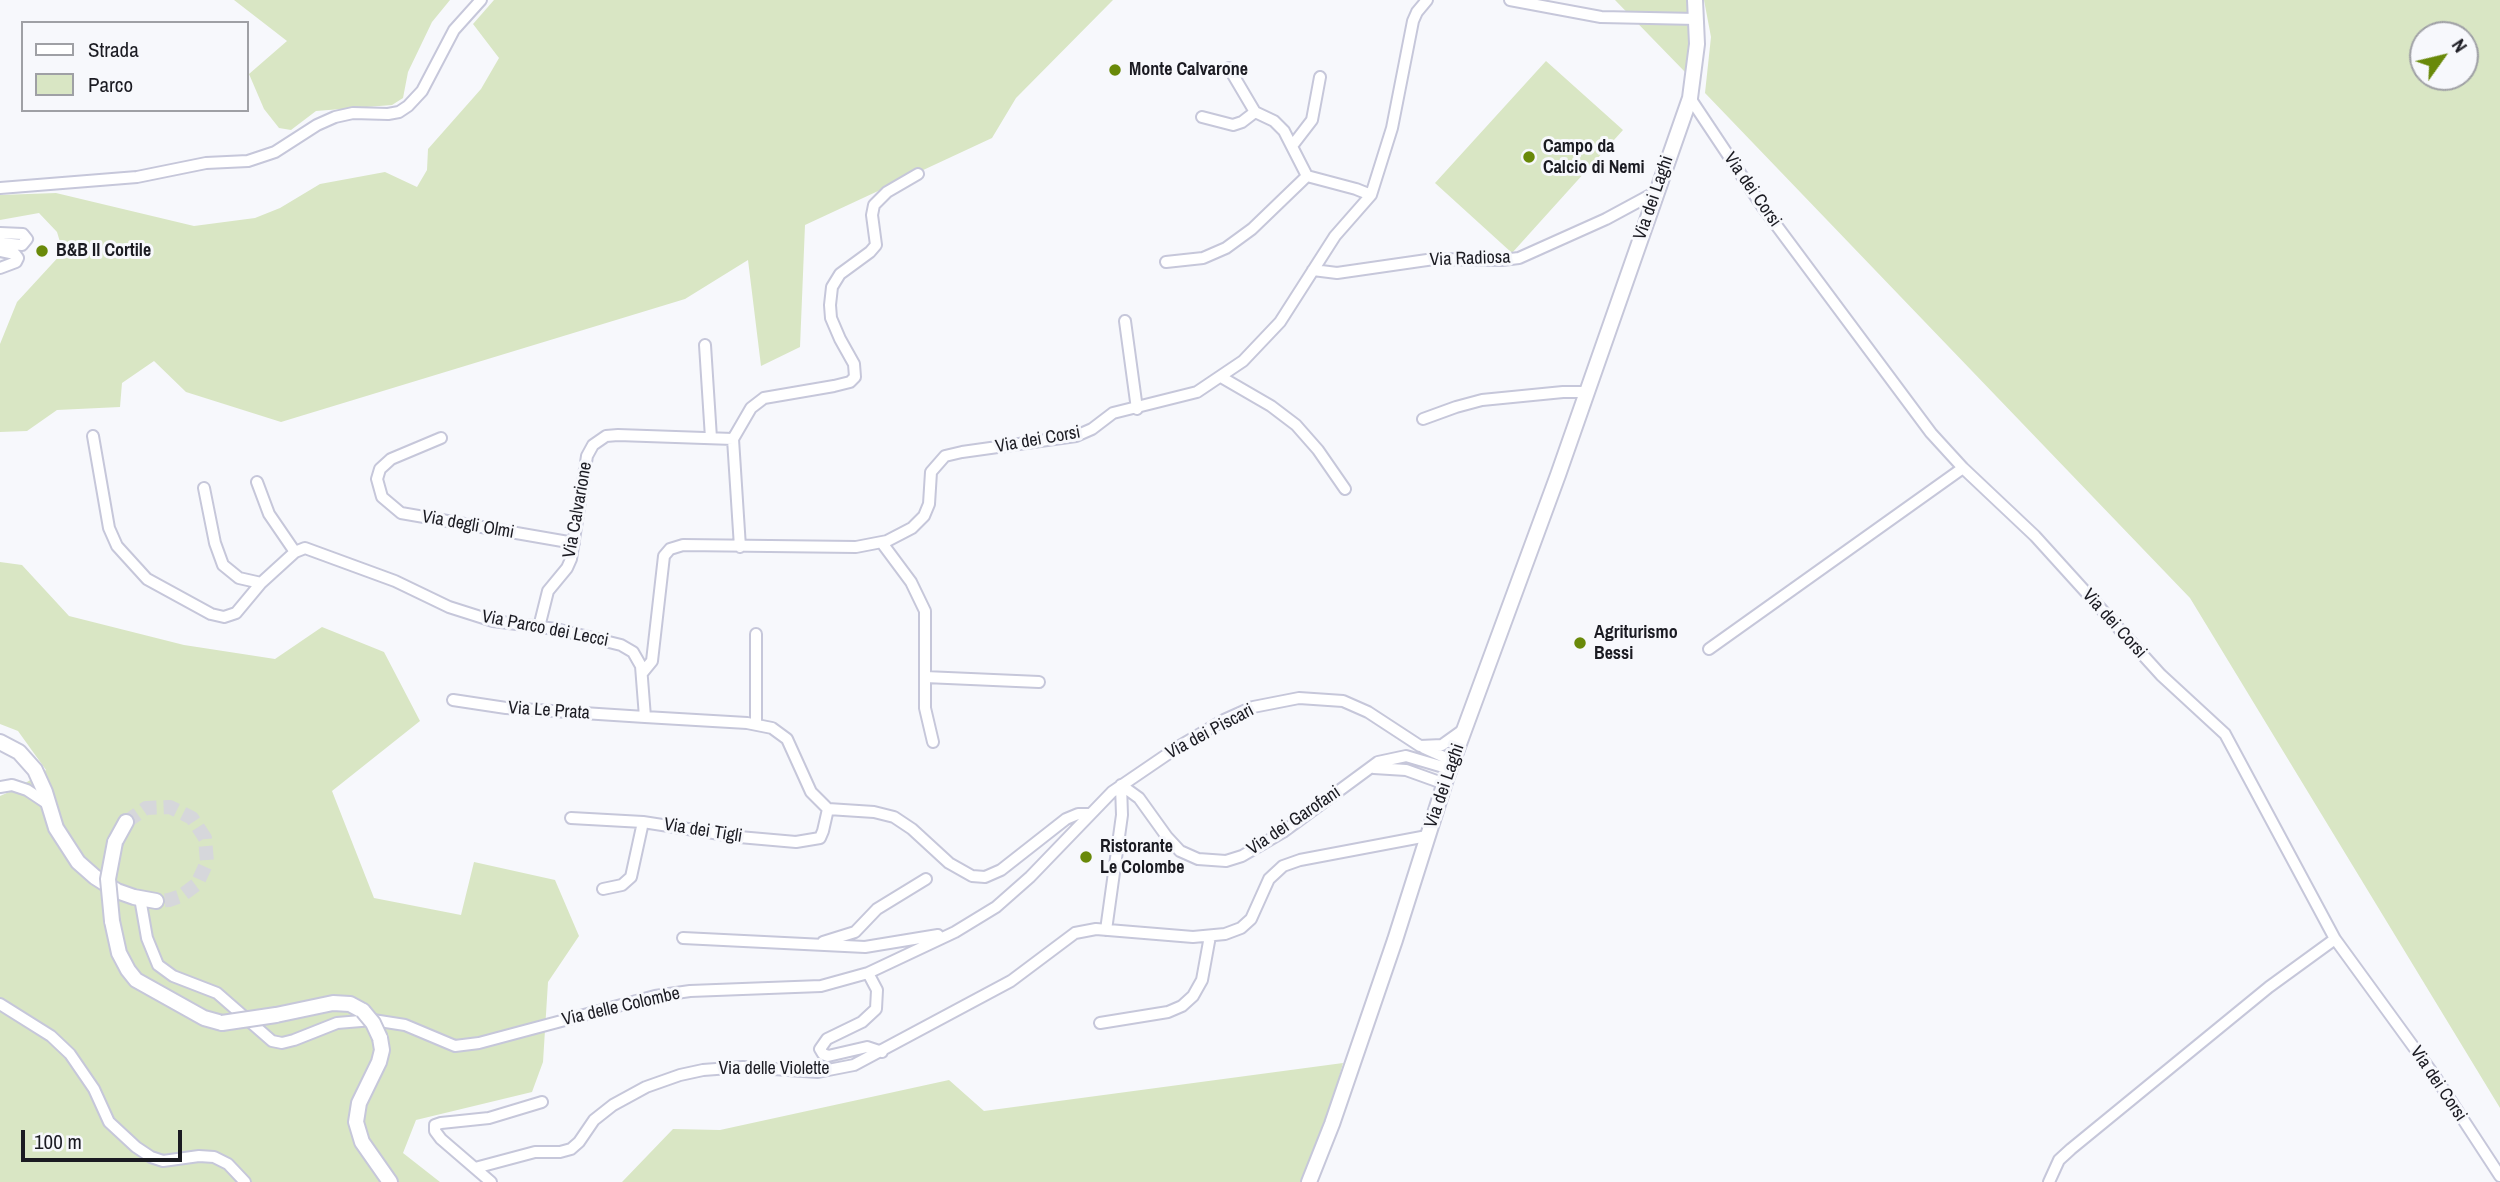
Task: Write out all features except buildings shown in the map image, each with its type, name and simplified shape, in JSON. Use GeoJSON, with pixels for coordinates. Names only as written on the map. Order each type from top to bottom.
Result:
{"type":"FeatureCollection","features":[{"type":"Feature","properties":{"kind":"main road","name":"Via dei Laghi"},"geometry":{"type":"LineString","coordinates":[[1309,1182],[1387,965],[1445,784],[1690,99],[1697,54],[1695,0]]}},
{"type":"Feature","properties":{"kind":"main road"},"geometry":{"type":"LineString","coordinates":[[0,742],[15,749],[30,762],[42,783],[62,839],[78,862],[112,888],[156,901]]}},
{"type":"Feature","properties":{"kind":"main road"},"geometry":{"type":"LineString","coordinates":[[123,825],[115,842],[108,879],[112,921],[119,953],[128,970],[136,980],[204,1018],[222,1023],[333,1003],[350,1004],[363,1011],[373,1023],[382,1050],[359,1103],[356,1126],[364,1147],[390,1182]]}},
{"type":"Feature","properties":{"kind":"street"},"geometry":{"type":"LineString","coordinates":[[0,188],[159,174],[212,163],[248,161],[283,148],[310,129],[335,117],[353,113],[399,112],[422,91],[454,30],[481,0]]}},
{"type":"Feature","properties":{"kind":"street","name":"Via dei Corsi"},"geometry":{"type":"LineString","coordinates":[[643,672],[652,662],[666,552],[680,545],[856,547],[882,543],[912,528],[924,516],[929,504],[929,475],[934,465],[945,456],[1076,436],[1092,429],[1109,415],[1197,392],[1244,361],[1290,307],[1339,231],[1371,195],[1392,128],[1413,22],[1427,0]]}},
{"type":"Feature","properties":{"kind":"street"},"geometry":{"type":"LineString","coordinates":[[1510,0],[1601,18],[1697,19]]}},
{"type":"Feature","properties":{"kind":"street"},"geometry":{"type":"LineString","coordinates":[[1229,68],[1255,112],[1278,124],[1307,176],[1371,195]]}},
{"type":"Feature","properties":{"kind":"street"},"geometry":{"type":"LineString","coordinates":[[1292,146],[1312,120],[1320,77]]}},
{"type":"Feature","properties":{"kind":"street","name":"Via dei Corsi"},"geometry":{"type":"LineString","coordinates":[[1690,99],[1755,197],[1903,398],[1963,468],[2035,536],[2161,675],[2225,734],[2335,939],[2438,1080],[2500,1176]]}},
{"type":"Feature","properties":{"kind":"street"},"geometry":{"type":"LineString","coordinates":[[1202,117],[1233,125],[1255,112]]}},
{"type":"Feature","properties":{"kind":"street"},"geometry":{"type":"LineString","coordinates":[[740,547],[733,439],[751,408],[764,398],[834,386],[850,382],[855,377],[856,369],[852,359],[831,318],[832,287],[840,274],[876,245],[872,215],[874,205],[887,192],[918,174]]}},
{"type":"Feature","properties":{"kind":"street"},"geometry":{"type":"LineString","coordinates":[[1166,262],[1203,258],[1232,244],[1252,229],[1307,176]]}},
{"type":"Feature","properties":{"kind":"street","name":"Via Radiosa"},"geometry":{"type":"LineString","coordinates":[[1313,270],[1347,272],[1434,259],[1519,258],[1582,230],[1656,192]]}},
{"type":"Feature","properties":{"kind":"street"},"geometry":{"type":"LineString","coordinates":[[0,233],[23,233],[27,239],[22,244],[0,243]]}},
{"type":"Feature","properties":{"kind":"street"},"geometry":{"type":"LineString","coordinates":[[0,251],[15,254],[18,258],[16,262],[0,268]]}},
{"type":"Feature","properties":{"kind":"street"},"geometry":{"type":"LineString","coordinates":[[1125,321],[1137,409]]}},
{"type":"Feature","properties":{"kind":"street"},"geometry":{"type":"LineString","coordinates":[[705,345],[712,438]]}},
{"type":"Feature","properties":{"kind":"street"},"geometry":{"type":"LineString","coordinates":[[1221,377],[1289,419],[1318,450],[1345,489]]}},
{"type":"Feature","properties":{"kind":"street"},"geometry":{"type":"LineString","coordinates":[[1423,419],[1482,400],[1587,392]]}},
{"type":"Feature","properties":{"kind":"street","name":"Via Calvarione"},"geometry":{"type":"LineString","coordinates":[[539,627],[546,594],[569,564],[587,456],[597,441],[618,435],[733,439]]}},
{"type":"Feature","properties":{"kind":"street"},"geometry":{"type":"LineString","coordinates":[[93,436],[112,538],[144,576],[208,612],[224,617],[236,613],[261,583],[295,552],[269,514],[257,482]]}},
{"type":"Feature","properties":{"kind":"street","name":"Via degli Olmi"},"geometry":{"type":"LineString","coordinates":[[441,438],[391,459],[380,469],[377,479],[382,497],[401,513],[574,543]]}},
{"type":"Feature","properties":{"kind":"street"},"geometry":{"type":"LineString","coordinates":[[1709,649],[1963,468]]}},
{"type":"Feature","properties":{"kind":"street"},"geometry":{"type":"LineString","coordinates":[[204,488],[215,543],[223,565],[239,578],[261,583]]}},
{"type":"Feature","properties":{"kind":"street"},"geometry":{"type":"LineString","coordinates":[[882,543],[904,570],[922,601],[926,621],[926,708],[933,742]]}},
{"type":"Feature","properties":{"kind":"street","name":"Via Parco dei Lecci"},"geometry":{"type":"LineString","coordinates":[[295,552],[310,549],[395,581],[449,607],[493,621],[539,627],[625,646],[636,655],[643,672]]}},
{"type":"Feature","properties":{"kind":"street"},"geometry":{"type":"LineString","coordinates":[[756,634],[756,724]]}},
{"type":"Feature","properties":{"kind":"street"},"geometry":{"type":"LineString","coordinates":[[643,672],[645,717],[756,724],[772,728],[787,739],[811,792],[828,809],[874,812],[894,817],[920,836],[949,863],[968,874],[979,877],[990,875],[1006,867],[1066,819],[1078,814],[1089,814]]}},
{"type":"Feature","properties":{"kind":"street"},"geometry":{"type":"LineString","coordinates":[[925,677],[1040,681]]}},
{"type":"Feature","properties":{"kind":"street","name":"Via dei Piscari"},"geometry":{"type":"LineString","coordinates":[[1121,785],[1224,720],[1253,707],[1290,699],[1332,699],[1350,703],[1452,765]]}},
{"type":"Feature","properties":{"kind":"street","name":"Via Le Prata"},"geometry":{"type":"LineString","coordinates":[[453,700],[506,708],[645,717]]}},
{"type":"Feature","properties":{"kind":"street"},"geometry":{"type":"LineString","coordinates":[[1420,746],[1442,745],[1465,728]]}},
{"type":"Feature","properties":{"kind":"street","name":"Via dei Garofani"},"geometry":{"type":"LineString","coordinates":[[1121,785],[1139,798],[1180,851],[1198,859],[1227,860],[1242,856],[1283,832],[1378,762],[1406,757],[1452,765]]}},
{"type":"Feature","properties":{"kind":"street"},"geometry":{"type":"LineString","coordinates":[[1368,769],[1406,770],[1445,784]]}},
{"type":"Feature","properties":{"kind":"street"},"geometry":{"type":"LineString","coordinates":[[0,787],[12,785],[27,790],[48,804]]}},
{"type":"Feature","properties":{"kind":"street"},"geometry":{"type":"LineString","coordinates":[[1106,930],[1122,815],[1121,785]]}},
{"type":"Feature","properties":{"kind":"street","name":"Via delle Colombe"},"geometry":{"type":"LineString","coordinates":[[140,898],[148,944],[158,965],[173,976],[217,993],[264,1036],[277,1042],[294,1040],[337,1023],[373,1020],[405,1026],[455,1046],[479,1044],[655,996],[690,991],[821,986],[868,973],[955,932],[1015,892],[1104,798],[1121,785]]}},
{"type":"Feature","properties":{"kind":"street","name":"Via dei Tigli"},"geometry":{"type":"LineString","coordinates":[[603,889],[622,885],[631,877],[643,821],[739,837],[796,842],[820,838],[828,809]]}},
{"type":"Feature","properties":{"kind":"street"},"geometry":{"type":"LineString","coordinates":[[570,818],[643,821]]}},
{"type":"Feature","properties":{"kind":"street","name":"Via delle Violette"},"geometry":{"type":"LineString","coordinates":[[475,1168],[535,1152],[571,1149],[603,1112],[632,1094],[672,1077],[703,1070],[743,1067],[826,1071],[854,1065],[1012,981],[1070,936],[1087,929],[1182,936],[1210,936],[1231,932],[1255,915],[1269,879],[1283,866],[1300,860],[1427,836]]}},
{"type":"Feature","properties":{"kind":"street"},"geometry":{"type":"LineString","coordinates":[[814,944],[847,935],[882,905],[926,879]]}},
{"type":"Feature","properties":{"kind":"street"},"geometry":{"type":"LineString","coordinates":[[863,924],[874,947]]}},
{"type":"Feature","properties":{"kind":"street"},"geometry":{"type":"LineString","coordinates":[[683,938],[874,947],[955,932]]}},
{"type":"Feature","properties":{"kind":"street"},"geometry":{"type":"LineString","coordinates":[[1100,1023],[1168,1012],[1187,1002],[1202,979],[1210,936]]}},
{"type":"Feature","properties":{"kind":"street"},"geometry":{"type":"LineString","coordinates":[[2049,1182],[2059,1160],[2071,1149],[2275,982],[2335,939]]}},
{"type":"Feature","properties":{"kind":"street"},"geometry":{"type":"LineString","coordinates":[[868,973],[877,990],[877,1005],[873,1014],[827,1039],[820,1049],[828,1056],[867,1047],[882,1052]]}},
{"type":"Feature","properties":{"kind":"street"},"geometry":{"type":"LineString","coordinates":[[0,1004],[43,1031],[66,1050],[89,1081],[109,1122],[144,1153],[163,1161],[199,1156],[214,1157],[228,1164],[245,1182]]}},
{"type":"Feature","properties":{"kind":"street"},"geometry":{"type":"LineString","coordinates":[[491,1182],[439,1136],[435,1125],[489,1118],[542,1102]]}},
{"type":"Feature","properties":{"kind":"green space"},"geometry":{"type":"Polygon","coordinates":[[[234,0],[450,0],[432,22],[408,72],[403,98],[392,105],[316,111],[291,130],[279,128],[264,109],[249,74],[287,41],[234,0]]]}},
{"type":"Feature","properties":{"kind":"green space"},"geometry":{"type":"Polygon","coordinates":[[[494,0],[1113,0],[1016,98],[992,138],[805,225],[800,347],[761,366],[748,260],[685,299],[281,422],[186,392],[154,361],[122,383],[120,407],[57,410],[27,431],[0,432],[0,344],[17,302],[63,252],[57,232],[39,213],[0,220],[0,195],[56,193],[194,226],[255,218],[280,208],[320,184],[385,172],[417,187],[427,170],[428,149],[481,89],[499,58],[473,24],[494,0]]]}},
{"type":"Feature","properties":{"kind":"green space"},"geometry":{"type":"Polygon","coordinates":[[[1615,0],[1690,0],[1690,36],[1685,72],[1615,0]]]}},
{"type":"Feature","properties":{"kind":"green space"},"geometry":{"type":"Polygon","coordinates":[[[1704,0],[2500,0],[2500,1108],[2190,598],[1705,93],[1711,37],[1704,0]]]}},
{"type":"Feature","properties":{"kind":"green space","name":"Campo da Calcio di Nemi"},"geometry":{"type":"Polygon","coordinates":[[[1546,61],[1623,130],[1512,253],[1435,183],[1546,61]]]}},
{"type":"Feature","properties":{"kind":"green space"},"geometry":{"type":"Polygon","coordinates":[[[0,562],[22,565],[69,616],[184,645],[275,659],[322,627],[384,652],[420,721],[332,791],[374,898],[461,915],[474,862],[555,880],[579,936],[548,982],[543,1062],[532,1092],[416,1120],[403,1153],[440,1182],[0,1182],[0,796],[46,770],[18,731],[0,724],[0,562]]]}},
{"type":"Feature","properties":{"kind":"green space"},"geometry":{"type":"Polygon","coordinates":[[[1343,1063],[1330,1110],[1302,1182],[622,1182],[673,1129],[720,1130],[949,1080],[984,1111],[1343,1063]]]}},
{"type":"Feature","properties":{"kind":"tunnel"},"geometry":{"type":"LineString","coordinates":[[126,822],[146,808],[170,807],[192,818],[205,838],[207,862],[197,884],[181,896],[156,901]]}},
{"type":"Feature","properties":{"kind":"place","name":"Monte Calvarone"},"geometry":{"type":"Point","coordinates":[1115,70]}},
{"type":"Feature","properties":{"kind":"place","name":"Campo da Calcio di Nemi"},"geometry":{"type":"Point","coordinates":[1529,157]}},
{"type":"Feature","properties":{"kind":"place","name":"B&B Il Cortile"},"geometry":{"type":"Point","coordinates":[42,251]}},
{"type":"Feature","properties":{"kind":"place","name":"Agriturismo Bessi"},"geometry":{"type":"Point","coordinates":[1580,643]}},
{"type":"Feature","properties":{"kind":"place","name":"Ristorante Le Colombe"},"geometry":{"type":"Point","coordinates":[1086,857]}}]}
